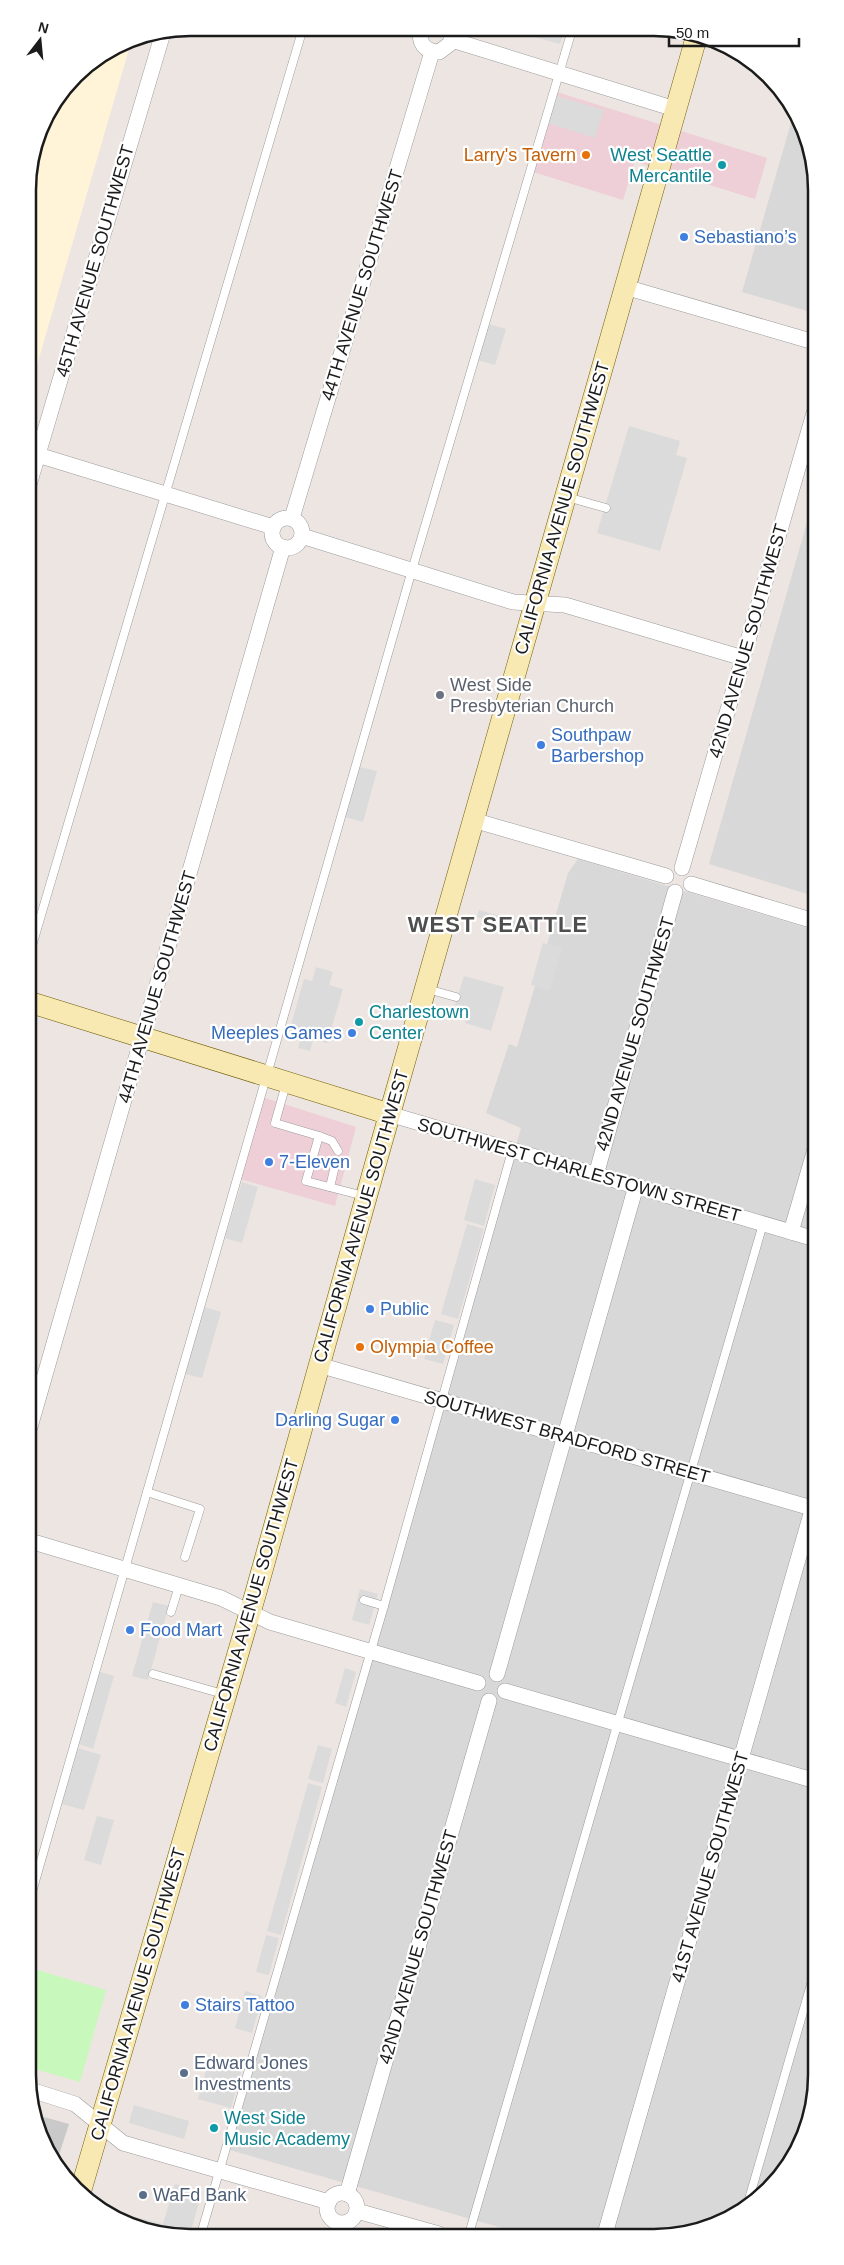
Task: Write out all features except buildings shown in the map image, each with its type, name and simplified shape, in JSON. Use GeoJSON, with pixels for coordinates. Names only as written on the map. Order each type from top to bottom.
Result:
{"type":"FeatureCollection","features":[{"type":"Feature","properties":{"kind":"main road","name":"CALIFORNIA AVENUE SOUTHWEST"},"geometry":{"type":"LineString","coordinates":[[82,2185],[250,1612],[389,1114],[696,42]]}},
{"type":"Feature","properties":{"kind":"main road","name":"SOUTHWEST CHARLESTOWN STREET"},"geometry":{"type":"LineString","coordinates":[[37,1004],[389,1114]]}},
{"type":"Feature","properties":{"kind":"street"},"geometry":{"type":"LineString","coordinates":[[421,36],[421,42],[432,52],[444,51],[452,36]]}},
{"type":"Feature","properties":{"kind":"street"},"geometry":{"type":"LineString","coordinates":[[455,36],[559,73],[676,109]]}},
{"type":"Feature","properties":{"kind":"street","name":"45TH AVENUE SOUTHWEST"},"geometry":{"type":"LineString","coordinates":[[37,441],[160,40]]}},
{"type":"Feature","properties":{"kind":"street","name":"44TH AVENUE SOUTHWEST"},"geometry":{"type":"LineString","coordinates":[[292,518],[432,52]]}},
{"type":"Feature","properties":{"kind":"street"},"geometry":{"type":"LineString","coordinates":[[625,287],[808,340]]}},
{"type":"Feature","properties":{"kind":"street","name":"42ND AVENUE SOUTHWEST"},"geometry":{"type":"LineString","coordinates":[[682,868],[808,434]]}},
{"type":"Feature","properties":{"kind":"street"},"geometry":{"type":"LineString","coordinates":[[37,455],[273,527]]}},
{"type":"Feature","properties":{"kind":"street"},"geometry":{"type":"LineString","coordinates":[[292,518],[299,523],[302,536],[295,546],[283,547],[274,541],[273,527],[279,520],[292,518]]}},
{"type":"Feature","properties":{"kind":"street"},"geometry":{"type":"LineString","coordinates":[[302,536],[508,601],[565,605],[743,658]]}},
{"type":"Feature","properties":{"kind":"street","name":"44TH AVENUE SOUTHWEST"},"geometry":{"type":"LineString","coordinates":[[36,1405],[283,547]]}},
{"type":"Feature","properties":{"kind":"street"},"geometry":{"type":"LineString","coordinates":[[473,820],[666,876]]}},
{"type":"Feature","properties":{"kind":"street"},"geometry":{"type":"LineString","coordinates":[[672,868],[682,868],[690,876],[691,884],[684,891],[675,892],[666,886],[666,876],[672,868]]}},
{"type":"Feature","properties":{"kind":"street"},"geometry":{"type":"LineString","coordinates":[[691,884],[808,919]]}},
{"type":"Feature","properties":{"kind":"street","name":"42ND AVENUE SOUTHWEST"},"geometry":{"type":"LineString","coordinates":[[596,1175],[675,892]]}},
{"type":"Feature","properties":{"kind":"street","name":"SOUTHWEST CHARLESTOWN STREET"},"geometry":{"type":"LineString","coordinates":[[389,1114],[807,1237]]}},
{"type":"Feature","properties":{"kind":"street"},"geometry":{"type":"LineString","coordinates":[[791,1232],[807,1175]]}},
{"type":"Feature","properties":{"kind":"street"},"geometry":{"type":"LineString","coordinates":[[497,1674],[636,1186]]}},
{"type":"Feature","properties":{"kind":"street","name":"SOUTHWEST BRADFORD STREET"},"geometry":{"type":"LineString","coordinates":[[319,1366],[692,1474],[807,1504]]}},
{"type":"Feature","properties":{"kind":"street","name":"41ST AVENUE SOUTHWEST"},"geometry":{"type":"LineString","coordinates":[[606,2229],[807,1529]]}},
{"type":"Feature","properties":{"kind":"street"},"geometry":{"type":"LineString","coordinates":[[36,1543],[221,1598],[270,1622],[478,1683]]}},
{"type":"Feature","properties":{"kind":"street"},"geometry":{"type":"LineString","coordinates":[[497,1674],[504,1683],[505,1691],[498,1699],[489,1701],[479,1694],[478,1683],[485,1675],[497,1674]]}},
{"type":"Feature","properties":{"kind":"street"},"geometry":{"type":"LineString","coordinates":[[505,1691],[807,1778]]}},
{"type":"Feature","properties":{"kind":"street","name":"42ND AVENUE SOUTHWEST"},"geometry":{"type":"LineString","coordinates":[[347,2194],[489,1701]]}},
{"type":"Feature","properties":{"kind":"street"},"geometry":{"type":"LineString","coordinates":[[38,2092],[75,2104],[123,2143],[329,2202]]}},
{"type":"Feature","properties":{"kind":"street"},"geometry":{"type":"LineString","coordinates":[[347,2194],[354,2199],[357,2211],[350,2221],[337,2228],[329,2215],[329,2202],[336,2195],[347,2194]]}},
{"type":"Feature","properties":{"kind":"street"},"geometry":{"type":"LineString","coordinates":[[357,2211],[421,2229]]}},
{"type":"Feature","properties":{"kind":"lane"},"geometry":{"type":"LineString","coordinates":[[37,930],[301,36]]}},
{"type":"Feature","properties":{"kind":"lane"},"geometry":{"type":"LineString","coordinates":[[36,1878],[412,570],[570,36]]}},
{"type":"Feature","properties":{"kind":"lane"},"geometry":{"type":"LineString","coordinates":[[565,496],[606,508]]}},
{"type":"Feature","properties":{"kind":"lane"},"geometry":{"type":"LineString","coordinates":[[425,988],[456,997]]}},
{"type":"Feature","properties":{"kind":"lane"},"geometry":{"type":"LineString","coordinates":[[287,1082],[275,1123],[332,1141],[338,1150]]}},
{"type":"Feature","properties":{"kind":"lane"},"geometry":{"type":"LineString","coordinates":[[319,1136],[306,1181],[366,1197]]}},
{"type":"Feature","properties":{"kind":"lane"},"geometry":{"type":"LineString","coordinates":[[201,2229],[203,2213],[219,2171],[371,1652],[512,1151]]}},
{"type":"Feature","properties":{"kind":"lane"},"geometry":{"type":"LineString","coordinates":[[330,1187],[334,1170]]}},
{"type":"Feature","properties":{"kind":"lane"},"geometry":{"type":"LineString","coordinates":[[470,2229],[692,1474],[763,1224]]}},
{"type":"Feature","properties":{"kind":"lane"},"geometry":{"type":"LineString","coordinates":[[147,1492],[200,1509],[185,1557]]}},
{"type":"Feature","properties":{"kind":"lane"},"geometry":{"type":"LineString","coordinates":[[171,1612],[179,1586]]}},
{"type":"Feature","properties":{"kind":"lane"},"geometry":{"type":"LineString","coordinates":[[364,1600],[384,1606]]}},
{"type":"Feature","properties":{"kind":"lane"},"geometry":{"type":"LineString","coordinates":[[153,1674],[226,1695]]}},
{"type":"Feature","properties":{"kind":"lane"},"geometry":{"type":"LineString","coordinates":[[751,2194],[807,1998]]}},
{"type":"Feature","properties":{"kind":"lane"},"geometry":{"type":"LineString","coordinates":[[233,2090],[242,2092]]}},
{"type":"Feature","properties":{"kind":"shaded area"},"geometry":{"type":"Polygon","coordinates":[[[531,36],[562,36],[560,44],[531,36]]]}},
{"type":"Feature","properties":{"kind":"shaded area"},"geometry":{"type":"Polygon","coordinates":[[[129,49],[37,365],[37,180],[42,151],[52,122],[68,97],[89,75],[105,62],[129,49]]]}},
{"type":"Feature","properties":{"kind":"shaded area"},"geometry":{"type":"Polygon","coordinates":[[[557,92],[767,158],[755,199],[635,162],[623,200],[533,172],[557,92]]]}},
{"type":"Feature","properties":{"kind":"shaded area"},"geometry":{"type":"Polygon","coordinates":[[[556,96],[604,110],[595,138],[548,123],[556,96]]]}},
{"type":"Feature","properties":{"kind":"shaded area"},"geometry":{"type":"Polygon","coordinates":[[[791,122],[800,141],[805,160],[808,191],[808,311],[742,292],[791,122]]]}},
{"type":"Feature","properties":{"kind":"shaded area"},"geometry":{"type":"Polygon","coordinates":[[[488,324],[506,329],[495,365],[478,360],[488,324]]]}},
{"type":"Feature","properties":{"kind":"shaded area"},"geometry":{"type":"Polygon","coordinates":[[[629,426],[680,441],[676,455],[687,458],[660,551],[597,533],[629,426]]]}},
{"type":"Feature","properties":{"kind":"shaded area"},"geometry":{"type":"Polygon","coordinates":[[[808,520],[808,894],[709,864],[808,520]]]}},
{"type":"Feature","properties":{"kind":"shaded area"},"geometry":{"type":"Polygon","coordinates":[[[360,767],[377,771],[363,822],[345,817],[360,767]]]}},
{"type":"Feature","properties":{"kind":"shaded area"},"geometry":{"type":"Polygon","coordinates":[[[578,859],[808,928],[807,2085],[805,2105],[792,2143],[782,2160],[755,2190],[731,2208],[703,2221],[684,2226],[653,2229],[506,2229],[230,2150],[521,1128],[486,1113],[509,1044],[517,1047],[568,873],[578,859]]]}},
{"type":"Feature","properties":{"kind":"shaded area"},"geometry":{"type":"Polygon","coordinates":[[[479,910],[541,928],[539,934],[477,917],[479,910]]]}},
{"type":"Feature","properties":{"kind":"shaded area"},"geometry":{"type":"Polygon","coordinates":[[[543,943],[562,948],[550,990],[531,985],[543,943]]]}},
{"type":"Feature","properties":{"kind":"shaded area"},"geometry":{"type":"Polygon","coordinates":[[[316,967],[333,972],[329,985],[343,989],[327,1043],[313,1040],[310,1051],[298,1048],[302,1035],[289,1032],[304,979],[312,981],[316,967]]]}},
{"type":"Feature","properties":{"kind":"shaded area"},"geometry":{"type":"Polygon","coordinates":[[[464,976],[504,987],[491,1031],[465,1023],[468,1009],[455,1005],[464,976]]]}},
{"type":"Feature","properties":{"kind":"shaded area"},"geometry":{"type":"Polygon","coordinates":[[[262,1097],[356,1127],[335,1206],[240,1179],[262,1097]]]}},
{"type":"Feature","properties":{"kind":"shaded area"},"geometry":{"type":"Polygon","coordinates":[[[475,1179],[495,1185],[484,1226],[464,1220],[475,1179]]]}},
{"type":"Feature","properties":{"kind":"shaded area"},"geometry":{"type":"Polygon","coordinates":[[[242,1182],[258,1187],[242,1243],[225,1238],[242,1182]]]}},
{"type":"Feature","properties":{"kind":"shaded area"},"geometry":{"type":"Polygon","coordinates":[[[467,1224],[484,1229],[458,1319],[441,1314],[467,1224]]]}},
{"type":"Feature","properties":{"kind":"shaded area"},"geometry":{"type":"Polygon","coordinates":[[[205,1307],[221,1312],[202,1378],[185,1374],[205,1307]]]}},
{"type":"Feature","properties":{"kind":"shaded area"},"geometry":{"type":"Polygon","coordinates":[[[435,1320],[454,1325],[443,1364],[424,1359],[435,1320]]]}},
{"type":"Feature","properties":{"kind":"shaded area"},"geometry":{"type":"Polygon","coordinates":[[[360,1589],[378,1594],[369,1625],[352,1620],[360,1589]]]}},
{"type":"Feature","properties":{"kind":"shaded area"},"geometry":{"type":"Polygon","coordinates":[[[153,1602],[169,1606],[148,1680],[132,1676],[153,1602]]]}},
{"type":"Feature","properties":{"kind":"shaded area"},"geometry":{"type":"Polygon","coordinates":[[[345,1668],[356,1672],[346,1707],[335,1703],[345,1668]]]}},
{"type":"Feature","properties":{"kind":"shaded area"},"geometry":{"type":"Polygon","coordinates":[[[100,1672],[114,1676],[93,1749],[79,1744],[100,1672]]]}},
{"type":"Feature","properties":{"kind":"shaded area"},"geometry":{"type":"Polygon","coordinates":[[[318,1745],[332,1749],[323,1783],[308,1779],[318,1745]]]}},
{"type":"Feature","properties":{"kind":"shaded area"},"geometry":{"type":"Polygon","coordinates":[[[78,1748],[101,1755],[84,1810],[62,1804],[78,1748]]]}},
{"type":"Feature","properties":{"kind":"shaded area"},"geometry":{"type":"Polygon","coordinates":[[[308,1783],[322,1787],[281,1935],[267,1931],[308,1783]]]}},
{"type":"Feature","properties":{"kind":"shaded area"},"geometry":{"type":"Polygon","coordinates":[[[97,1816],[114,1820],[101,1865],[84,1860],[97,1816]]]}},
{"type":"Feature","properties":{"kind":"shaded area"},"geometry":{"type":"Polygon","coordinates":[[[266,1935],[279,1938],[269,1975],[256,1972],[266,1935]]]}},
{"type":"Feature","properties":{"kind":"shaded area"},"geometry":{"type":"Polygon","coordinates":[[[245,1991],[262,1996],[252,2033],[235,2028],[245,1991]]]}},
{"type":"Feature","properties":{"kind":"shaded area"},"geometry":{"type":"Polygon","coordinates":[[[208,2063],[241,2072],[231,2108],[198,2099],[208,2063]]]}},
{"type":"Feature","properties":{"kind":"shaded area"},"geometry":{"type":"Polygon","coordinates":[[[134,2105],[189,2121],[184,2139],[129,2123],[134,2105]]]}},
{"type":"Feature","properties":{"kind":"shaded area"},"geometry":{"type":"Polygon","coordinates":[[[42,2117],[69,2124],[59,2155],[52,2143],[42,2117]]]}},
{"type":"Feature","properties":{"kind":"shaded area"},"geometry":{"type":"Polygon","coordinates":[[[175,2184],[202,2192],[191,2229],[160,2226],[125,2214],[163,2224],[175,2184]]]}},
{"type":"Feature","properties":{"kind":"green space"},"geometry":{"type":"Polygon","coordinates":[[[36,1970],[106,1990],[80,2082],[36,2069],[36,1970]]]}},
{"type":"Feature","properties":{"kind":"place","name":"Larry's Tavern"},"geometry":{"type":"Point","coordinates":[586,155]}},
{"type":"Feature","properties":{"kind":"place","name":"West Seattle Mercantile"},"geometry":{"type":"Point","coordinates":[722,165]}},
{"type":"Feature","properties":{"kind":"place","name":"Sebastiano’s"},"geometry":{"type":"Point","coordinates":[684,237]}},
{"type":"Feature","properties":{"kind":"place","name":"West Side Presbyterian Church"},"geometry":{"type":"Point","coordinates":[440,695]}},
{"type":"Feature","properties":{"kind":"place","name":"Southpaw Barbershop"},"geometry":{"type":"Point","coordinates":[541,745]}},
{"type":"Feature","properties":{"kind":"place","name":"Charlestown Center"},"geometry":{"type":"Point","coordinates":[359,1022]}},
{"type":"Feature","properties":{"kind":"place","name":"Meeples Games"},"geometry":{"type":"Point","coordinates":[352,1033]}},
{"type":"Feature","properties":{"kind":"place","name":"7-Eleven"},"geometry":{"type":"Point","coordinates":[269,1162]}},
{"type":"Feature","properties":{"kind":"place","name":"Public"},"geometry":{"type":"Point","coordinates":[370,1309]}},
{"type":"Feature","properties":{"kind":"place","name":"Olympia Coffee"},"geometry":{"type":"Point","coordinates":[360,1347]}},
{"type":"Feature","properties":{"kind":"place","name":"Darling Sugar"},"geometry":{"type":"Point","coordinates":[395,1420]}},
{"type":"Feature","properties":{"kind":"place","name":"Food Mart"},"geometry":{"type":"Point","coordinates":[130,1630]}},
{"type":"Feature","properties":{"kind":"place","name":"Stairs Tattoo"},"geometry":{"type":"Point","coordinates":[185,2005]}},
{"type":"Feature","properties":{"kind":"place","name":"Edward Jones Investments"},"geometry":{"type":"Point","coordinates":[184,2073]}},
{"type":"Feature","properties":{"kind":"place","name":"West Side Music Academy"},"geometry":{"type":"Point","coordinates":[214,2128]}},
{"type":"Feature","properties":{"kind":"place","name":"WaFd Bank"},"geometry":{"type":"Point","coordinates":[143,2195]}},
{"type":"Feature","properties":{"kind":"district","name":"WEST SEATTLE"},"geometry":{"type":"Point","coordinates":[498,924]}}]}
